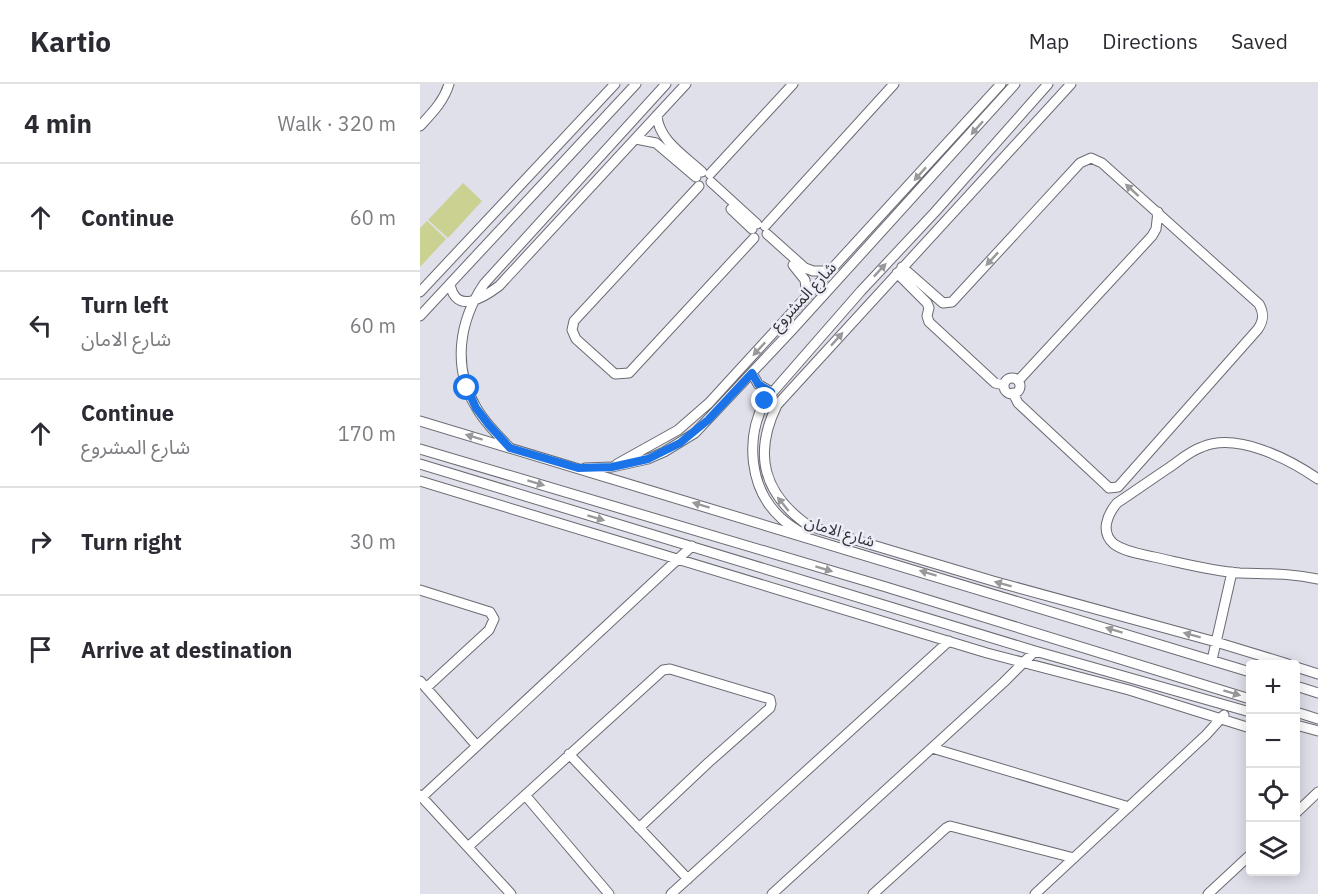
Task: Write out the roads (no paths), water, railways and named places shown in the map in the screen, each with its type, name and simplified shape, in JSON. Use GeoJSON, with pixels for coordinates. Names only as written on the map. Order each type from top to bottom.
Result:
{"type":"FeatureCollection","features":[{"type":"Feature","properties":{"kind":"street"},"geometry":{"type":"LineString","coordinates":[[420,126],[436,109],[447,92],[449,84]]}},
{"type":"Feature","properties":{"kind":"street"},"geometry":{"type":"LineString","coordinates":[[603,84],[605,94]]}},
{"type":"Feature","properties":{"kind":"street"},"geometry":{"type":"LineString","coordinates":[[420,292],[615,84]]}},
{"type":"Feature","properties":{"kind":"street"},"geometry":{"type":"LineString","coordinates":[[420,316],[636,84]]}},
{"type":"Feature","properties":{"kind":"street"},"geometry":{"type":"LineString","coordinates":[[450,284],[452,292],[464,302],[472,302],[499,286],[686,84]]}},
{"type":"Feature","properties":{"kind":"street"},"geometry":{"type":"LineString","coordinates":[[793,84],[574,321],[572,330],[576,339],[615,374],[629,373],[894,84]]}},
{"type":"Feature","properties":{"kind":"street"},"geometry":{"type":"LineString","coordinates":[[612,467],[678,430],[694,417],[1001,84]]}},
{"type":"Feature","properties":{"kind":"street","name":"شارع المشروع"},"geometry":{"type":"LineString","coordinates":[[578,468],[612,467],[648,459],[680,443],[708,420],[1015,84]]}},
{"type":"Feature","properties":{"kind":"street"},"geometry":{"type":"LineString","coordinates":[[807,537],[782,519],[763,494],[753,458],[753,433],[760,411],[771,392],[1048,84]]}},
{"type":"Feature","properties":{"kind":"street"},"geometry":{"type":"LineString","coordinates":[[1071,84],[777,405],[764,442],[764,462],[770,482],[779,499],[792,514],[809,526],[993,581],[1275,660]]}},
{"type":"Feature","properties":{"kind":"street"},"geometry":{"type":"LineString","coordinates":[[510,448],[476,408],[467,388],[462,367],[461,345],[464,323],[472,302],[484,284],[664,87],[672,99]]}},
{"type":"Feature","properties":{"kind":"street"},"geometry":{"type":"LineString","coordinates":[[657,115],[658,126],[664,136],[704,180],[801,272],[807,288],[807,296]]}},
{"type":"Feature","properties":{"kind":"street"},"geometry":{"type":"LineString","coordinates":[[570,133],[582,143]]}},
{"type":"Feature","properties":{"kind":"street"},"geometry":{"type":"LineString","coordinates":[[636,139],[656,143],[704,180]]}},
{"type":"Feature","properties":{"kind":"street"},"geometry":{"type":"LineString","coordinates":[[899,270],[943,303],[952,302],[1085,159],[1097,159],[1259,304],[1263,317],[1262,323],[1118,487],[1109,488],[1018,404],[1012,393],[1006,391],[1004,385],[1005,381],[1011,378],[1018,381]]}},
{"type":"Feature","properties":{"kind":"street"},"geometry":{"type":"LineString","coordinates":[[935,212],[945,221]]}},
{"type":"Feature","properties":{"kind":"street"},"geometry":{"type":"LineString","coordinates":[[1012,393],[1018,390],[1018,381],[1152,236],[1156,229],[1158,212]]}},
{"type":"Feature","properties":{"kind":"street"},"geometry":{"type":"LineString","coordinates":[[1152,236],[1167,229],[1176,229]]}},
{"type":"Feature","properties":{"kind":"street"},"geometry":{"type":"LineString","coordinates":[[760,232],[805,268],[830,272]]}},
{"type":"Feature","properties":{"kind":"street"},"geometry":{"type":"LineString","coordinates":[[899,270],[927,303],[929,322],[995,383],[1004,385]]}},
{"type":"Feature","properties":{"kind":"street"},"geometry":{"type":"LineString","coordinates":[[861,291],[872,300]]}},
{"type":"Feature","properties":{"kind":"street"},"geometry":{"type":"LineString","coordinates":[[780,326],[789,334]]}},
{"type":"Feature","properties":{"kind":"street"},"geometry":{"type":"LineString","coordinates":[[752,373],[758,384],[771,392]]}},
{"type":"Feature","properties":{"kind":"street","name":"شارع الامان"},"geometry":{"type":"LineString","coordinates":[[420,421],[1246,670]]}},
{"type":"Feature","properties":{"kind":"street"},"geometry":{"type":"LineString","coordinates":[[1318,479],[1276,455],[1236,444],[1213,444],[1191,452],[1117,503],[1107,515],[1106,529],[1113,543],[1125,550],[1204,568],[1232,572],[1282,573],[1318,579]]}},
{"type":"Feature","properties":{"kind":"street"},"geometry":{"type":"LineString","coordinates":[[420,449],[886,587],[1246,697]]}},
{"type":"Feature","properties":{"kind":"street"},"geometry":{"type":"LineString","coordinates":[[420,464],[1035,651],[1246,710]]}},
{"type":"Feature","properties":{"kind":"street"},"geometry":{"type":"LineString","coordinates":[[420,481],[679,560],[1246,726]]}},
{"type":"Feature","properties":{"kind":"street"},"geometry":{"type":"LineString","coordinates":[[630,528],[635,513]]}},
{"type":"Feature","properties":{"kind":"street"},"geometry":{"type":"LineString","coordinates":[[511,894],[421,796],[692,546]]}},
{"type":"Feature","properties":{"kind":"street"},"geometry":{"type":"LineString","coordinates":[[1212,660],[1232,572]]}},
{"type":"Feature","properties":{"kind":"street"},"geometry":{"type":"LineString","coordinates":[[881,604],[886,587]]}},
{"type":"Feature","properties":{"kind":"street"},"geometry":{"type":"LineString","coordinates":[[420,590],[490,612],[494,619],[489,630],[423,684],[477,746]]}},
{"type":"Feature","properties":{"kind":"street"},"geometry":{"type":"LineString","coordinates":[[671,894],[949,640]]}},
{"type":"Feature","properties":{"kind":"street"},"geometry":{"type":"LineString","coordinates":[[772,894],[1035,651]]}},
{"type":"Feature","properties":{"kind":"street"},"geometry":{"type":"LineString","coordinates":[[1300,668],[1318,674]]}},
{"type":"Feature","properties":{"kind":"street"},"geometry":{"type":"LineString","coordinates":[[469,846],[658,674],[670,669],[770,699],[770,708],[639,828]]}},
{"type":"Feature","properties":{"kind":"street"},"geometry":{"type":"LineString","coordinates":[[1300,687],[1318,693]]}},
{"type":"Feature","properties":{"kind":"street"},"geometry":{"type":"LineString","coordinates":[[1035,894],[1203,739],[1231,706]]}},
{"type":"Feature","properties":{"kind":"street"},"geometry":{"type":"LineString","coordinates":[[1300,713],[1318,719]]}},
{"type":"Feature","properties":{"kind":"street"},"geometry":{"type":"LineString","coordinates":[[1300,726],[1318,731]]}},
{"type":"Feature","properties":{"kind":"street"},"geometry":{"type":"LineString","coordinates":[[932,748],[1129,807]]}},
{"type":"Feature","properties":{"kind":"street"},"geometry":{"type":"LineString","coordinates":[[569,754],[688,879]]}},
{"type":"Feature","properties":{"kind":"street"},"geometry":{"type":"LineString","coordinates":[[1300,809],[1318,792]]}},
{"type":"Feature","properties":{"kind":"street"},"geometry":{"type":"LineString","coordinates":[[525,795],[609,894]]}},
{"type":"Feature","properties":{"kind":"street"},"geometry":{"type":"LineString","coordinates":[[873,894],[950,826],[1074,858]]}},
{"type":"Feature","properties":{"kind":"street"},"geometry":{"type":"LineString","coordinates":[[1208,894],[1246,860]]}}]}
